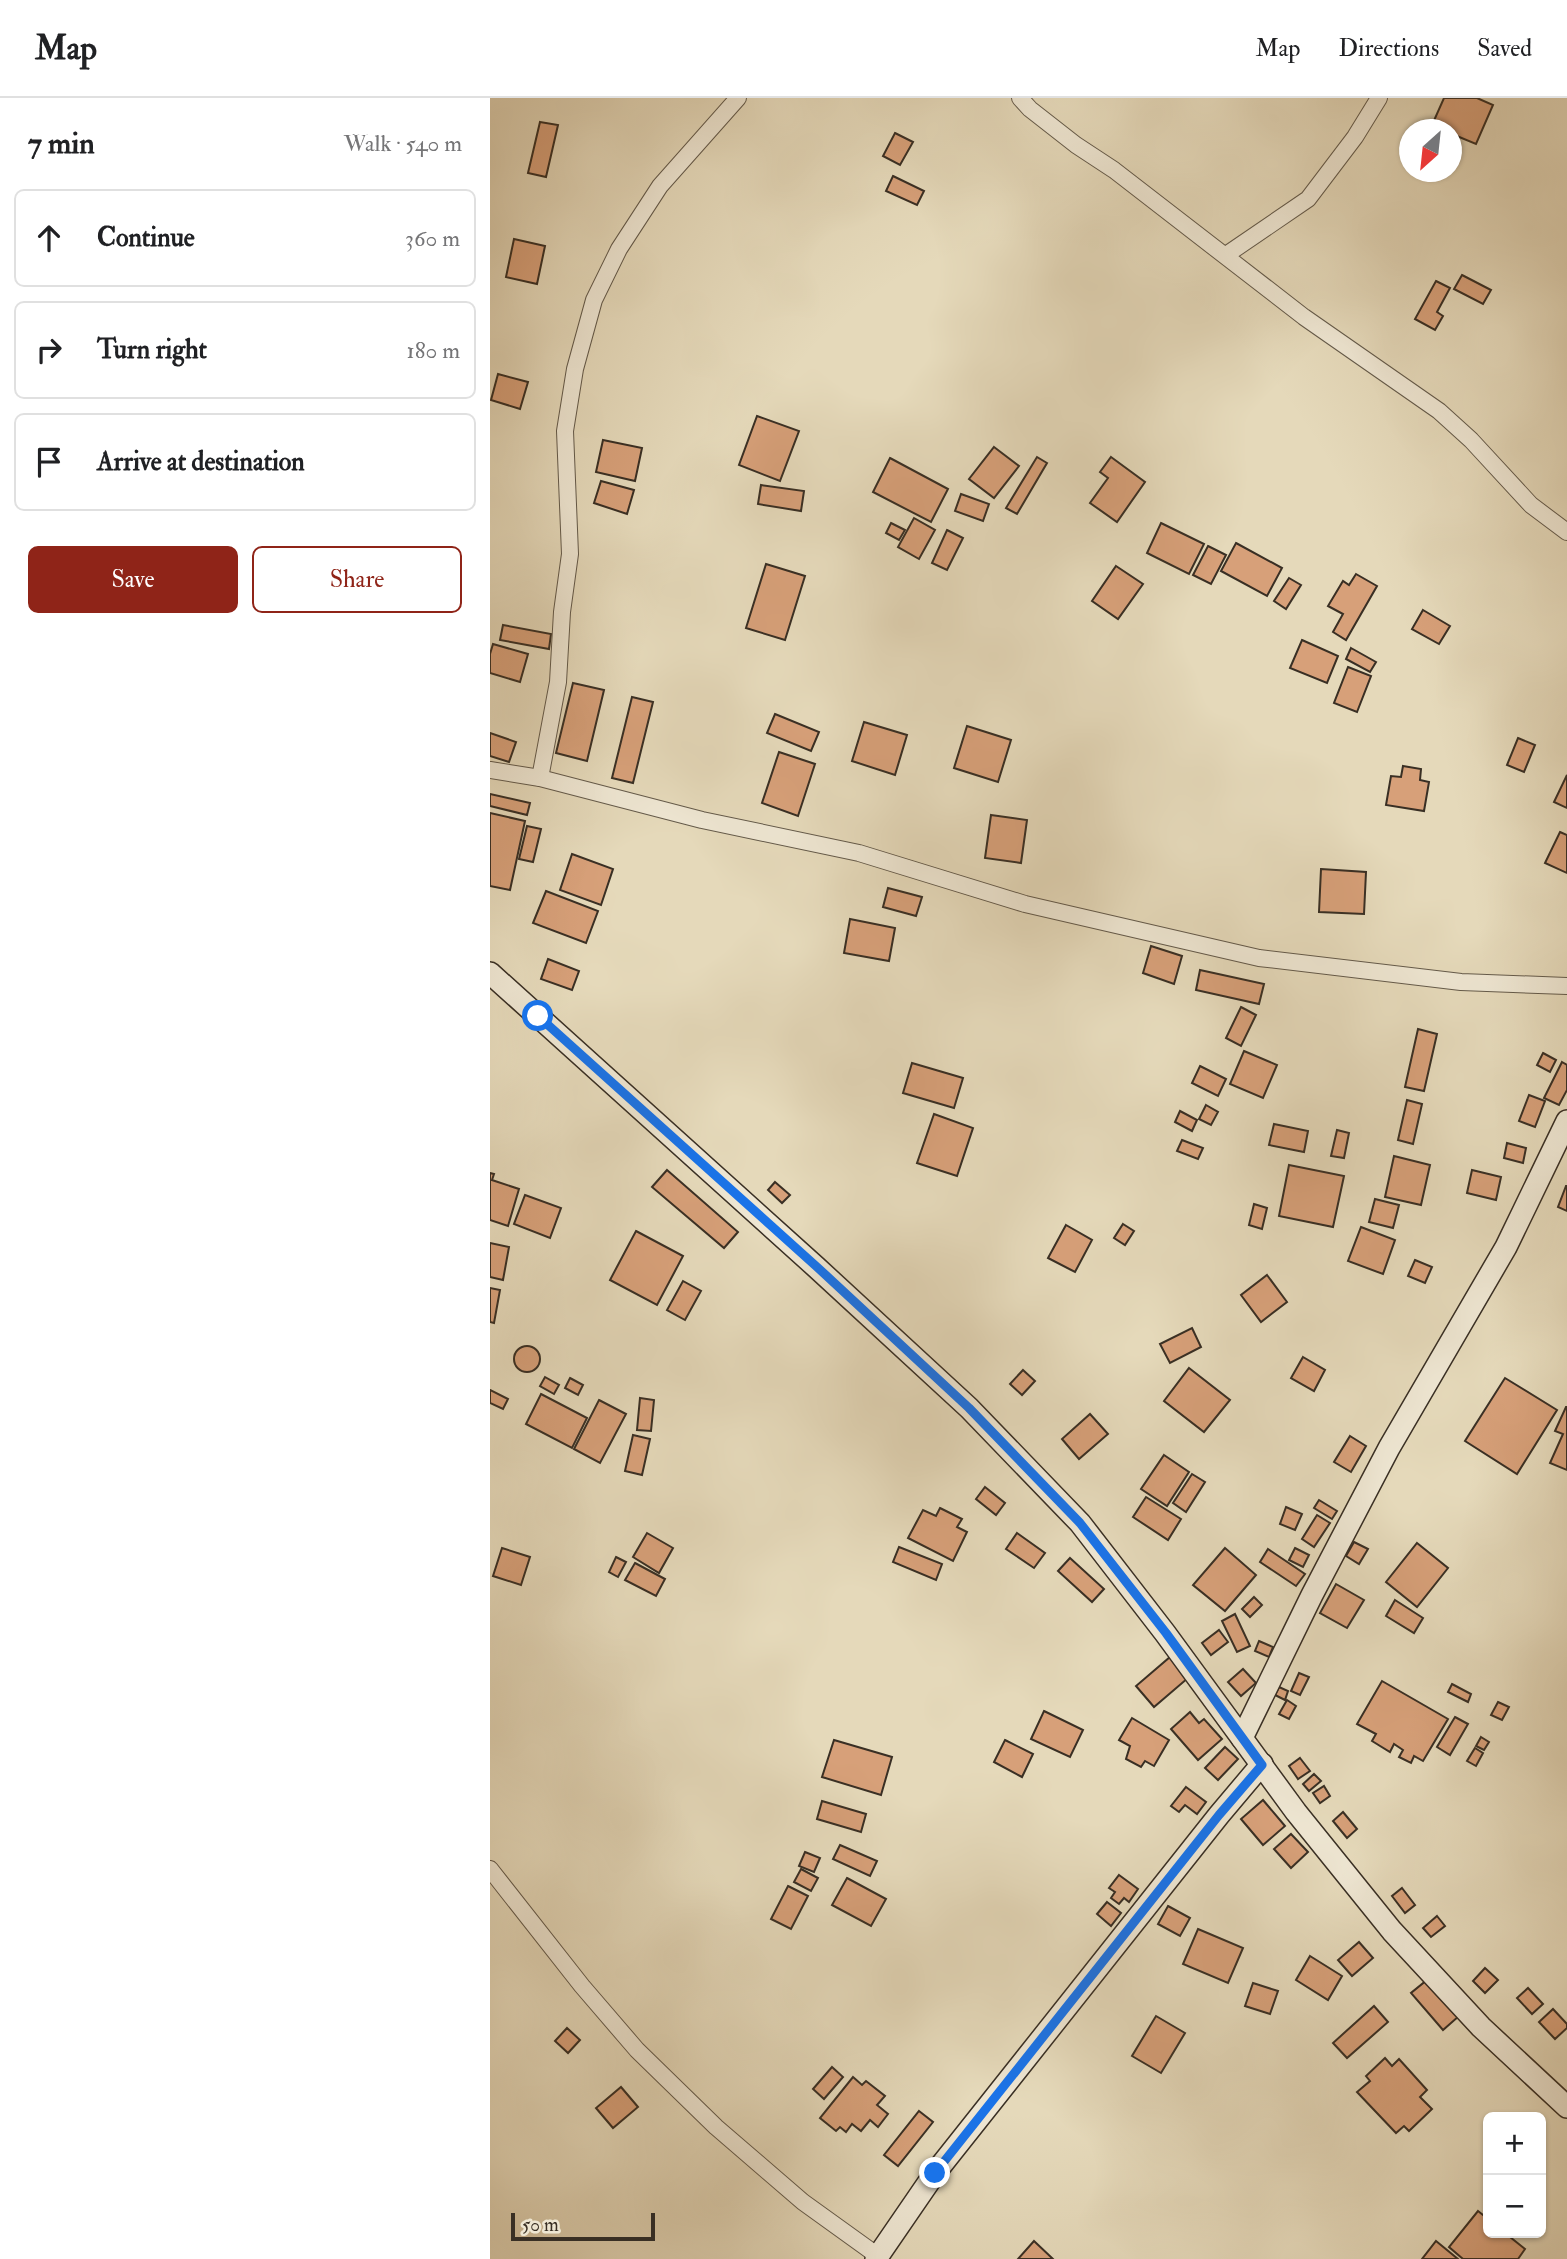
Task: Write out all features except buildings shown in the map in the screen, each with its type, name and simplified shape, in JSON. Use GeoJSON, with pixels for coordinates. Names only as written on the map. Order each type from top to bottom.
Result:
{"type":"FeatureCollection","features":[{"type":"Feature","properties":{"kind":"main road"},"geometry":{"type":"LineString","coordinates":[[490,972],[969,1408],[1080,1523],[1166,1633],[1296,1812],[1392,1931],[1481,2027],[1567,2107]]}},
{"type":"Feature","properties":{"kind":"main road"},"geometry":{"type":"LineString","coordinates":[[1242,1738],[1312,1595],[1389,1448],[1506,1247],[1567,1121]]}},
{"type":"Feature","properties":{"kind":"main road"},"geometry":{"type":"LineString","coordinates":[[877,2258],[935,2173],[1219,1815],[1262,1765]]}},
{"type":"Feature","properties":{"kind":"street"},"geometry":{"type":"LineString","coordinates":[[540,778],[558,682],[562,612],[570,554],[565,431],[575,369],[594,300],[620,249],[660,186],[738,98]]}},
{"type":"Feature","properties":{"kind":"street"},"geometry":{"type":"LineString","coordinates":[[1020,98],[1076,145],[1114,170],[1304,317],[1439,411],[1471,440],[1531,505],[1567,532]]}},
{"type":"Feature","properties":{"kind":"street"},"geometry":{"type":"LineString","coordinates":[[1226,255],[1308,199],[1355,137],[1379,98]]}},
{"type":"Feature","properties":{"kind":"street"},"geometry":{"type":"LineString","coordinates":[[490,770],[540,778],[702,820],[859,853],[1025,904],[1259,958],[1461,982],[1567,986]]}},
{"type":"Feature","properties":{"kind":"street"},"geometry":{"type":"LineString","coordinates":[[490,1869],[582,1986],[637,2050],[716,2127],[803,2202],[877,2258]]}},
{"type":"Feature","properties":{"kind":"route"},"geometry":{"type":"LineString","coordinates":[[538,1016],[969,1408],[1080,1523],[1166,1633],[1262,1765],[1219,1815],[935,2173]]}}]}
